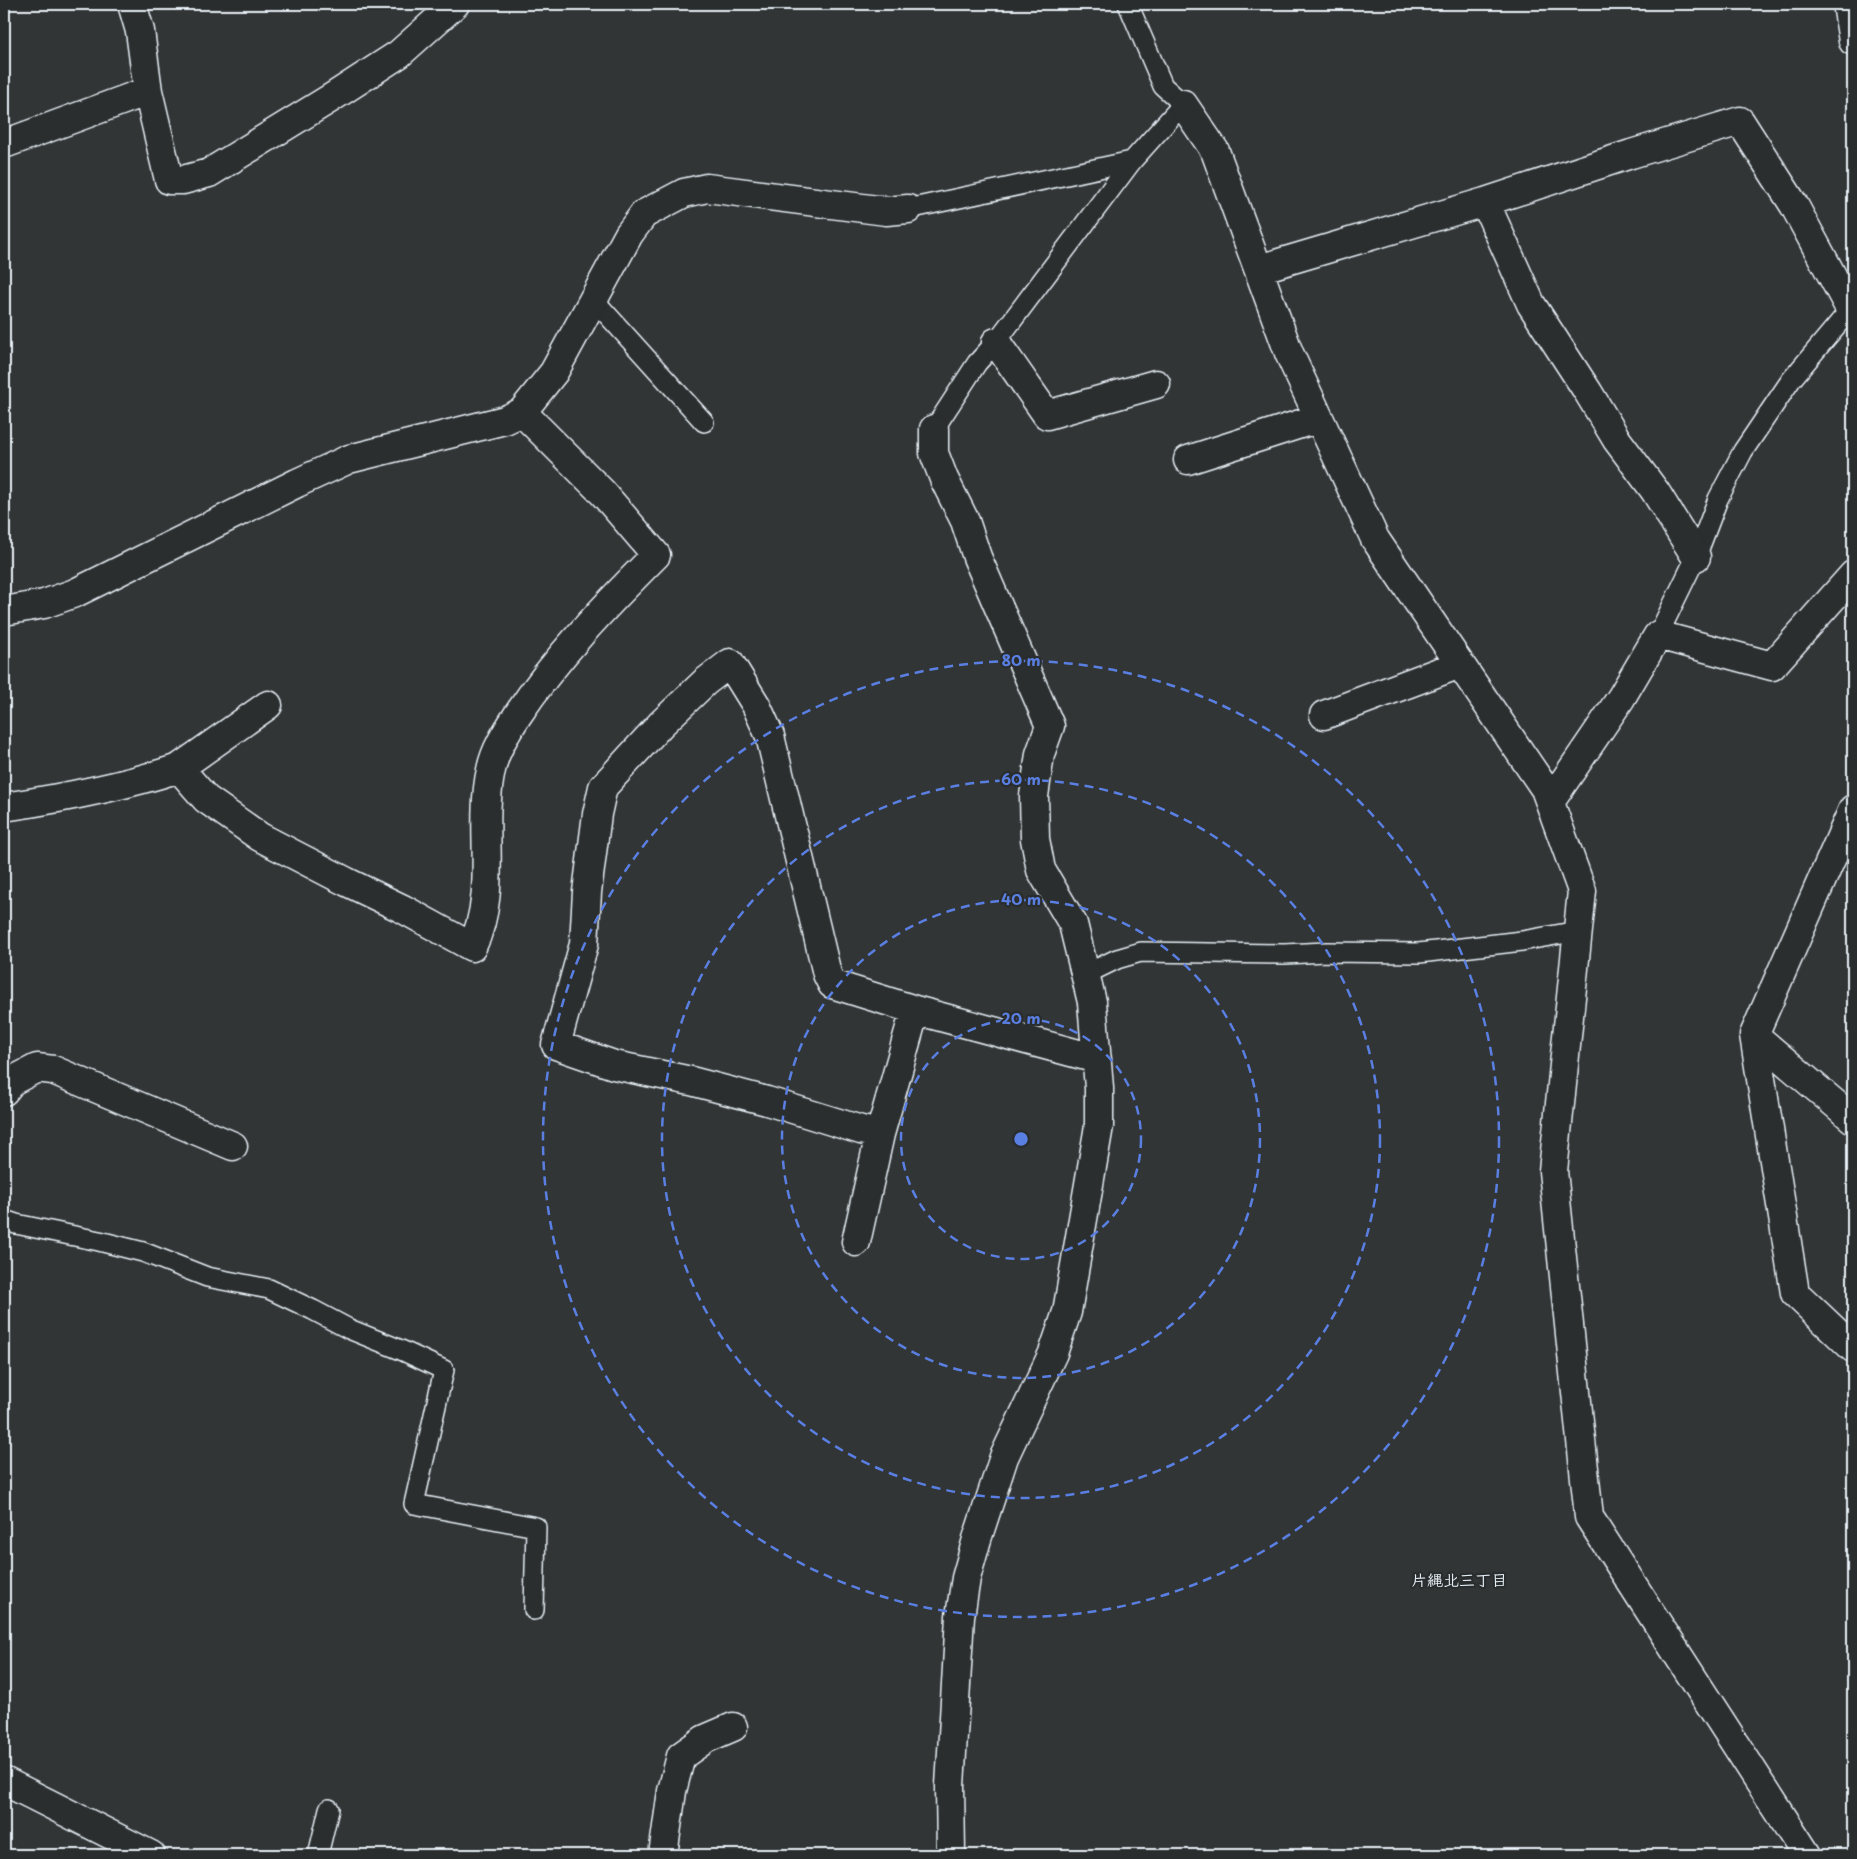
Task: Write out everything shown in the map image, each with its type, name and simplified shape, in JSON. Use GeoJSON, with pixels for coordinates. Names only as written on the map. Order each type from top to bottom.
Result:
{"type":"FeatureCollection","features":[{"type":"Feature","properties":{"kind":"street"},"geometry":{"type":"LineString","coordinates":[[132,4],[140,31],[148,91],[169,180],[183,180],[209,173],[331,98],[399,54],[455,4]]}},
{"type":"Feature","properties":{"kind":"street"},"geometry":{"type":"LineString","coordinates":[[1847,4],[1853,41]]}},
{"type":"Feature","properties":{"kind":"street"},"geometry":{"type":"LineString","coordinates":[[4,144],[148,91]]}},
{"type":"Feature","properties":{"kind":"street"},"geometry":{"type":"LineString","coordinates":[[1183,104],[1215,151],[1289,353],[1375,539],[1545,789],[1582,891],[1553,1171],[1589,1517],[1807,1855]]}},
{"type":"Feature","properties":{"kind":"street"},"geometry":{"type":"LineString","coordinates":[[1259,269],[1485,202],[1631,154],[1740,121],[1794,205],[1852,307]]}},
{"type":"Feature","properties":{"kind":"street"},"geometry":{"type":"LineString","coordinates":[[4,611],[44,604],[75,593],[297,482],[349,459],[505,420],[522,412],[554,372],[629,234],[644,214],[684,193],[707,188],[886,211],[908,209]]}},
{"type":"Feature","properties":{"kind":"street"},"geometry":{"type":"LineString","coordinates":[[1485,202],[1531,304],[1617,440],[1660,497],[1696,557]]}},
{"type":"Feature","properties":{"kind":"street"},"geometry":{"type":"LineString","coordinates":[[996,342],[1047,414],[1156,384]]}},
{"type":"Feature","properties":{"kind":"street"},"geometry":{"type":"LineString","coordinates":[[179,768],[206,799],[260,837],[403,909],[472,947],[486,905],[490,778],[502,738],[543,680],[614,596],[656,555],[603,493],[522,412]]}},
{"type":"Feature","properties":{"kind":"street"},"geometry":{"type":"LineString","coordinates":[[1188,460],[1319,418]]}},
{"type":"Feature","properties":{"kind":"street"},"geometry":{"type":"LineString","coordinates":[[934,429],[934,453],[944,479],[964,521],[977,557],[1050,726],[1040,754],[1034,796],[1035,839],[1041,870],[1073,924],[1086,974],[1092,1002],[1099,1088],[1098,1126],[1067,1312],[1054,1353],[1004,1457],[966,1578],[960,1616],[950,1786],[951,1855]]}},
{"type":"Feature","properties":{"kind":"street"},"geometry":{"type":"LineString","coordinates":[[1550,802],[1621,698],[1658,635],[1772,666],[1850,586]]}},
{"type":"Feature","properties":{"kind":"street"},"geometry":{"type":"LineString","coordinates":[[880,1134],[691,1081],[614,1065],[556,1045],[584,944],[587,892],[597,814],[603,787],[661,724],[705,682],[730,663],[756,705],[770,736],[827,974],[832,984],[915,1010],[1097,1059]]}},
{"type":"Feature","properties":{"kind":"street"},"geometry":{"type":"LineString","coordinates":[[1324,715],[1460,664]]}},
{"type":"Feature","properties":{"kind":"street"},"geometry":{"type":"LineString","coordinates":[[4,807],[104,790],[179,768],[268,705]]}},
{"type":"Feature","properties":{"kind":"street"},"geometry":{"type":"LineString","coordinates":[[1853,809],[1754,1034],[1795,1294],[1853,1348]]}},
{"type":"Feature","properties":{"kind":"street"},"geometry":{"type":"LineString","coordinates":[[856,1242],[880,1134],[915,1010]]}},
{"type":"Feature","properties":{"kind":"street"},"geometry":{"type":"LineString","coordinates":[[1754,1034],[1853,1119]]}},
{"type":"Feature","properties":{"kind":"street"},"geometry":{"type":"LineString","coordinates":[[4,1091],[12,1081],[36,1068],[53,1070],[234,1146]]}},
{"type":"Feature","properties":{"kind":"street"},"geometry":{"type":"LineString","coordinates":[[663,1855],[672,1791],[681,1756],[704,1739],[733,1727]]}},
{"type":"Feature","properties":{"kind":"street"},"geometry":{"type":"LineString","coordinates":[[4,1781],[151,1855]]}},
{"type":"Feature","properties":{"kind":"lane"},"geometry":{"type":"LineString","coordinates":[[934,429],[977,363],[996,342],[1132,160],[1183,104],[1163,86],[1128,4]]}},
{"type":"Feature","properties":{"kind":"lane"},"geometry":{"type":"LineString","coordinates":[[908,209],[1132,160]]}},
{"type":"Feature","properties":{"kind":"lane"},"geometry":{"type":"LineString","coordinates":[[594,300],[704,422]]}},
{"type":"Feature","properties":{"kind":"lane"},"geometry":{"type":"LineString","coordinates":[[1658,635],[1696,557],[1718,499],[1743,451],[1791,380],[1852,307]]}},
{"type":"Feature","properties":{"kind":"lane"},"geometry":{"type":"LineString","coordinates":[[1086,974],[1117,959],[1141,952],[1419,953],[1522,941],[1578,931]]}},
{"type":"Feature","properties":{"kind":"lane"},"geometry":{"type":"LineString","coordinates":[[4,1220],[143,1252],[207,1278],[269,1289],[349,1329],[444,1370],[414,1504],[536,1527],[534,1610]]}},
{"type":"Feature","properties":{"kind":"lane"},"geometry":{"type":"LineString","coordinates":[[318,1855],[329,1809]]}},
{"type":"Feature","properties":{"kind":"district","name":"片縄北三丁目"},"geometry":{"type":"Point","coordinates":[1459,1580]}}]}
